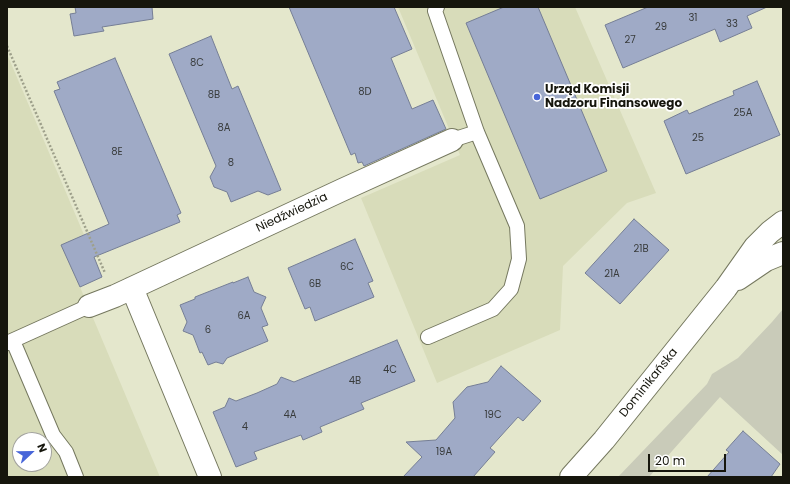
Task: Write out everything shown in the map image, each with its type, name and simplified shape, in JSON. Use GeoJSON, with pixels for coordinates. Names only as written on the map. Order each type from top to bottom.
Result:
{"type":"FeatureCollection","features":[{"type":"Feature","properties":{"kind":"street","name":"Niedźwiedzia"},"geometry":{"type":"LineString","coordinates":[[88,306],[123,292],[452,140]]}},
{"type":"Feature","properties":{"kind":"street","name":"Dominikańska"},"geometry":{"type":"LineString","coordinates":[[571,477],[604,440],[726,288],[755,247],[783,222]]}},
{"type":"Feature","properties":{"kind":"street","name":"Dominikańska"},"geometry":{"type":"LineString","coordinates":[[726,288],[766,260],[783,253]]}},
{"type":"Feature","properties":{"kind":"street"},"geometry":{"type":"LineString","coordinates":[[123,292],[210,477]]}},
{"type":"Feature","properties":{"kind":"lane"},"geometry":{"type":"LineString","coordinates":[[428,338],[493,308],[511,289],[519,259],[517,226],[477,132],[435,11],[437,7]]}},
{"type":"Feature","properties":{"kind":"lane"},"geometry":{"type":"LineString","coordinates":[[452,140],[477,132]]}},
{"type":"Feature","properties":{"kind":"lane"},"geometry":{"type":"LineString","coordinates":[[76,477],[66,452],[53,434],[10,342],[88,306]]}},
{"type":"Feature","properties":{"kind":"path"},"geometry":{"type":"LineString","coordinates":[[7,46],[123,292]]}},
{"type":"Feature","properties":{"kind":"shaded area"},"geometry":{"type":"Polygon","coordinates":[[[398,7],[575,7],[656,193],[627,203],[563,266],[560,330],[437,383],[361,198],[460,155],[398,7]]]}},
{"type":"Feature","properties":{"kind":"shaded area"},"geometry":{"type":"Polygon","coordinates":[[[7,54],[102,277],[80,287],[160,477],[7,477],[7,54]]]}},
{"type":"Feature","properties":{"kind":"shaded area"},"geometry":{"type":"Polygon","coordinates":[[[783,309],[783,455],[720,397],[649,477],[618,477],[707,384],[712,374],[738,358],[783,309]]]}},
{"type":"Feature","properties":{"kind":"building"},"geometry":{"type":"Polygon","coordinates":[[[75,7],[152,7],[153,19],[102,27],[104,31],[74,36],[70,14],[76,13],[75,7]]]}},
{"type":"Feature","properties":{"kind":"building"},"geometry":{"type":"Polygon","coordinates":[[[289,7],[394,7],[412,49],[391,58],[412,109],[433,100],[446,129],[364,166],[362,162],[358,163],[355,153],[351,155],[289,7]]]}},
{"type":"Feature","properties":{"kind":"building","name":"Urząd Komisji Nadzoru Finansowego"},"geometry":{"type":"Polygon","coordinates":[[[504,7],[538,7],[607,171],[540,199],[466,23],[504,7]]]}},
{"type":"Feature","properties":{"kind":"building"},"geometry":{"type":"Polygon","coordinates":[[[648,7],[767,7],[747,16],[752,28],[720,42],[715,29],[623,68],[605,25],[648,7]]]}},
{"type":"Feature","properties":{"kind":"building"},"geometry":{"type":"Polygon","coordinates":[[[211,36],[232,89],[238,86],[281,190],[268,195],[258,191],[231,202],[227,192],[214,187],[210,177],[216,166],[169,54],[211,36]]]}},
{"type":"Feature","properties":{"kind":"building"},"geometry":{"type":"Polygon","coordinates":[[[115,58],[181,213],[177,215],[180,222],[94,257],[102,277],[80,287],[61,245],[109,224],[54,91],[60,89],[57,82],[115,58]]]}},
{"type":"Feature","properties":{"kind":"building"},"geometry":{"type":"Polygon","coordinates":[[[757,81],[780,135],[686,174],[664,121],[687,110],[689,114],[734,95],[733,91],[757,81]]]}},
{"type":"Feature","properties":{"kind":"building"},"geometry":{"type":"Polygon","coordinates":[[[634,219],[669,250],[620,304],[585,273],[634,219]]]}},
{"type":"Feature","properties":{"kind":"building"},"geometry":{"type":"Polygon","coordinates":[[[355,239],[373,281],[368,283],[374,297],[315,321],[310,307],[305,309],[288,268],[355,239]]]}},
{"type":"Feature","properties":{"kind":"building"},"geometry":{"type":"Polygon","coordinates":[[[248,277],[254,292],[266,297],[261,308],[268,325],[262,327],[268,341],[227,358],[223,364],[216,362],[208,365],[202,352],[200,353],[193,335],[183,331],[187,322],[180,305],[195,299],[195,297],[248,277]]]}},
{"type":"Feature","properties":{"kind":"building"},"geometry":{"type":"Polygon","coordinates":[[[397,340],[415,381],[361,403],[364,409],[320,427],[322,432],[303,440],[301,435],[254,452],[257,459],[236,467],[213,412],[225,407],[229,398],[236,401],[257,393],[277,384],[281,377],[294,382],[397,340]]]}},
{"type":"Feature","properties":{"kind":"building"},"geometry":{"type":"Polygon","coordinates":[[[501,366],[541,401],[523,421],[518,417],[490,448],[495,452],[473,477],[403,477],[422,457],[406,442],[436,440],[455,418],[453,402],[467,387],[488,382],[501,366]]]}},
{"type":"Feature","properties":{"kind":"building"},"geometry":{"type":"Polygon","coordinates":[[[743,431],[780,464],[771,477],[707,477],[729,452],[726,450],[743,431]]]}},
{"type":"Feature","properties":{"kind":"place","name":"Urząd Komisji Nadzoru Finansowego"},"geometry":{"type":"Point","coordinates":[537,97]}}]}
